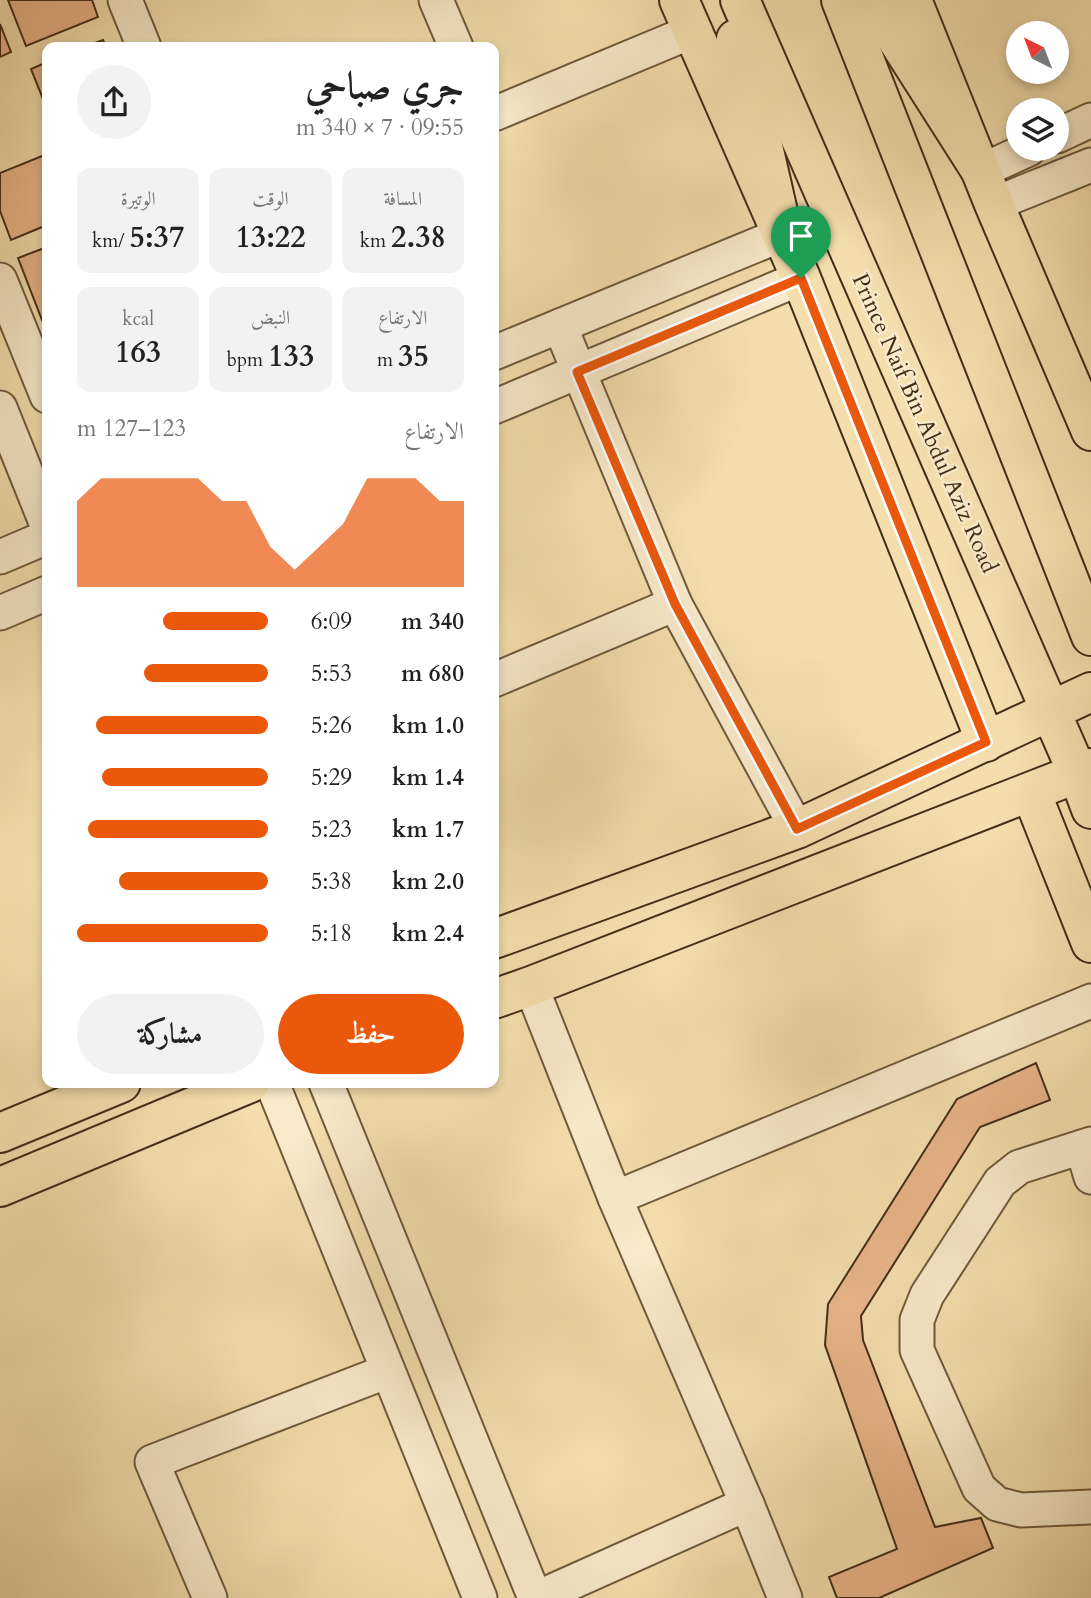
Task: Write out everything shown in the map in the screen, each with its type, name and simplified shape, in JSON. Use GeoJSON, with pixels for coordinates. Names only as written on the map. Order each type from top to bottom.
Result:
{"type":"FeatureCollection","features":[{"type":"Feature","properties":{"kind":"main road"},"geometry":{"type":"LineString","coordinates":[[724,0],[745,67],[783,234]]}},
{"type":"Feature","properties":{"kind":"main road","name":"Prince Naif Bin Abdul Aziz Road"},"geometry":{"type":"LineString","coordinates":[[740,0],[1050,710],[1084,771],[1091,809]]}},
{"type":"Feature","properties":{"kind":"main road"},"geometry":{"type":"LineString","coordinates":[[841,0],[1091,636]]}},
{"type":"Feature","properties":{"kind":"main road"},"geometry":{"type":"LineString","coordinates":[[872,0],[987,188]]}},
{"type":"Feature","properties":{"kind":"main road"},"geometry":{"type":"LineString","coordinates":[[912,0],[987,188],[1091,431]]}},
{"type":"Feature","properties":{"kind":"main road"},"geometry":{"type":"LineString","coordinates":[[686,16],[783,234],[986,742]]}},
{"type":"Feature","properties":{"kind":"main road"},"geometry":{"type":"LineString","coordinates":[[499,937],[797,829],[1091,692]]}},
{"type":"Feature","properties":{"kind":"main road"},"geometry":{"type":"LineString","coordinates":[[499,997],[1084,771]]}},
{"type":"Feature","properties":{"kind":"main road"},"geometry":{"type":"LineString","coordinates":[[1031,792],[1091,943]]}},
{"type":"Feature","properties":{"kind":"main road"},"geometry":{"type":"LineString","coordinates":[[0,1133],[109,1088]]}},
{"type":"Feature","properties":{"kind":"main road"},"geometry":{"type":"LineString","coordinates":[[0,1187],[238,1088]]}},
{"type":"Feature","properties":{"kind":"street"},"geometry":{"type":"LineString","coordinates":[[125,0],[142,42]]}},
{"type":"Feature","properties":{"kind":"street"},"geometry":{"type":"LineString","coordinates":[[436,0],[454,42]]}},
{"type":"Feature","properties":{"kind":"street"},"geometry":{"type":"LineString","coordinates":[[499,111],[686,16]]}},
{"type":"Feature","properties":{"kind":"street"},"geometry":{"type":"LineString","coordinates":[[1069,130],[1091,120]]}},
{"type":"Feature","properties":{"kind":"street"},"geometry":{"type":"LineString","coordinates":[[987,188],[1016,161]]}},
{"type":"Feature","properties":{"kind":"street"},"geometry":{"type":"LineString","coordinates":[[987,188],[1091,165]]}},
{"type":"Feature","properties":{"kind":"street"},"geometry":{"type":"LineString","coordinates":[[499,351],[783,234]]}},
{"type":"Feature","properties":{"kind":"street"},"geometry":{"type":"LineString","coordinates":[[499,405],[801,278]]}},
{"type":"Feature","properties":{"kind":"street"},"geometry":{"type":"LineString","coordinates":[[0,280],[42,384]]}},
{"type":"Feature","properties":{"kind":"street"},"geometry":{"type":"LineString","coordinates":[[560,326],[675,604],[797,829]]}},
{"type":"Feature","properties":{"kind":"street"},"geometry":{"type":"LineString","coordinates":[[0,408],[42,513]]}},
{"type":"Feature","properties":{"kind":"street"},"geometry":{"type":"LineString","coordinates":[[0,557],[42,539]]}},
{"type":"Feature","properties":{"kind":"street"},"geometry":{"type":"LineString","coordinates":[[0,613],[42,595]]}},
{"type":"Feature","properties":{"kind":"street"},"geometry":{"type":"LineString","coordinates":[[499,678],[675,604]]}},
{"type":"Feature","properties":{"kind":"street"},"geometry":{"type":"LineString","coordinates":[[531,986],[615,1198],[785,1598]]}},
{"type":"Feature","properties":{"kind":"street"},"geometry":{"type":"LineString","coordinates":[[615,1198],[1091,1001]]}},
{"type":"Feature","properties":{"kind":"street"},"geometry":{"type":"LineString","coordinates":[[274,1088],[480,1598]]}},
{"type":"Feature","properties":{"kind":"street"},"geometry":{"type":"LineString","coordinates":[[328,1088],[536,1598],[747,1504]]}},
{"type":"Feature","properties":{"kind":"street"},"geometry":{"type":"LineString","coordinates":[[1088,1156],[1020,1167],[1000,1182],[927,1295],[917,1320],[917,1350],[979,1488],[997,1504],[1021,1510],[1091,1507]]}},
{"type":"Feature","properties":{"kind":"street"},"geometry":{"type":"LineString","coordinates":[[210,1598],[152,1462],[388,1371]]}},
{"type":"Feature","properties":{"kind":"building"},"geometry":{"type":"Polygon","coordinates":[[[8,0],[92,0],[98,17],[26,46],[8,0]]]}},
{"type":"Feature","properties":{"kind":"building"},"geometry":{"type":"Polygon","coordinates":[[[0,24],[11,52],[0,57],[0,24]]]}},
{"type":"Feature","properties":{"kind":"building"},"geometry":{"type":"Polygon","coordinates":[[[42,64],[42,96],[31,69],[42,64]]]}},
{"type":"Feature","properties":{"kind":"building"},"geometry":{"type":"Polygon","coordinates":[[[42,156],[42,227],[11,240],[0,211],[0,173],[42,156]]]}},
{"type":"Feature","properties":{"kind":"building"},"geometry":{"type":"Polygon","coordinates":[[[42,249],[42,320],[18,258],[42,249]]]}},
{"type":"Feature","properties":{"kind":"building"},"geometry":{"type":"Polygon","coordinates":[[[1036,1063],[1050,1100],[980,1127],[861,1316],[863,1340],[935,1527],[981,1518],[993,1548],[879,1598],[837,1598],[829,1577],[897,1549],[825,1345],[828,1304],[957,1099],[1036,1063]]]}},
{"type":"Feature","properties":{"kind":"route"},"geometry":{"type":"LineString","coordinates":[[801,278],[986,742],[797,829],[675,604],[577,372],[801,278]]}}]}
